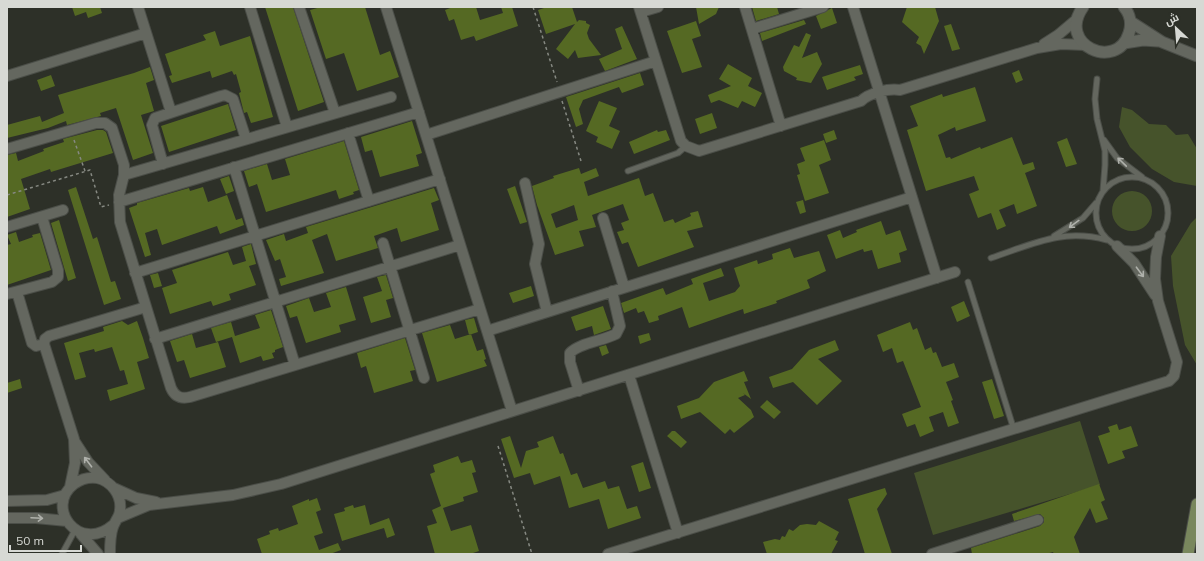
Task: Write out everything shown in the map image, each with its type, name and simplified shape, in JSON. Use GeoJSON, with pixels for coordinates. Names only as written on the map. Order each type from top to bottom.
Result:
{"type":"FeatureCollection","features":[{"type":"Feature","properties":{"kind":"main road"},"geometry":{"type":"LineString","coordinates":[[1188,554],[1197,504]]}},
{"type":"Feature","properties":{"kind":"street"},"geometry":{"type":"LineString","coordinates":[[138,7],[171,112]]}},
{"type":"Feature","properties":{"kind":"street"},"geometry":{"type":"LineString","coordinates":[[250,7],[287,127]]}},
{"type":"Feature","properties":{"kind":"street"},"geometry":{"type":"LineString","coordinates":[[299,7],[335,113]]}},
{"type":"Feature","properties":{"kind":"street"},"geometry":{"type":"LineString","coordinates":[[386,7],[512,411]]}},
{"type":"Feature","properties":{"kind":"street"},"geometry":{"type":"LineString","coordinates":[[658,7],[640,10],[678,134],[686,146],[699,151],[707,150],[861,101],[868,102],[880,96],[894,95],[900,90],[1037,48],[1061,44],[1085,45]]}},
{"type":"Feature","properties":{"kind":"street"},"geometry":{"type":"LineString","coordinates":[[745,7],[782,126]]}},
{"type":"Feature","properties":{"kind":"street"},"geometry":{"type":"LineString","coordinates":[[752,29],[823,7]]}},
{"type":"Feature","properties":{"kind":"street"},"geometry":{"type":"LineString","coordinates":[[853,7],[937,278]]}},
{"type":"Feature","properties":{"kind":"street"},"geometry":{"type":"LineString","coordinates":[[1037,48],[1058,35],[1076,19],[1083,7]]}},
{"type":"Feature","properties":{"kind":"street"},"geometry":{"type":"LineString","coordinates":[[1076,19],[1078,33],[1085,45],[1091,49],[1105,52],[1119,48],[1124,42],[1130,29],[1130,22],[1124,7]]}},
{"type":"Feature","properties":{"kind":"street"},"geometry":{"type":"LineString","coordinates":[[1130,22],[1162,42],[1197,56]]}},
{"type":"Feature","properties":{"kind":"street"},"geometry":{"type":"LineString","coordinates":[[7,76],[146,33]]}},
{"type":"Feature","properties":{"kind":"street"},"geometry":{"type":"LineString","coordinates":[[1124,42],[1143,40],[1162,42]]}},
{"type":"Feature","properties":{"kind":"street"},"geometry":{"type":"LineString","coordinates":[[426,135],[656,61]]}},
{"type":"Feature","properties":{"kind":"street"},"geometry":{"type":"LineString","coordinates":[[163,164],[152,125],[155,118],[221,96],[230,96],[235,104],[246,139]]}},
{"type":"Feature","properties":{"kind":"street"},"geometry":{"type":"LineString","coordinates":[[124,175],[391,97]]}},
{"type":"Feature","properties":{"kind":"street"},"geometry":{"type":"LineString","coordinates":[[119,202],[419,112]]}},
{"type":"Feature","properties":{"kind":"street"},"geometry":{"type":"LineString","coordinates":[[7,149],[96,123],[109,125],[114,132],[124,165],[124,175],[120,188],[119,202],[122,228],[155,339],[173,393],[184,398],[480,309]]}},
{"type":"Feature","properties":{"kind":"street"},"geometry":{"type":"LineString","coordinates":[[348,133],[369,201]]}},
{"type":"Feature","properties":{"kind":"street"},"geometry":{"type":"LineString","coordinates":[[234,168],[295,365]]}},
{"type":"Feature","properties":{"kind":"street"},"geometry":{"type":"LineString","coordinates":[[135,273],[440,180]]}},
{"type":"Feature","properties":{"kind":"street"},"geometry":{"type":"LineString","coordinates":[[525,183],[539,244],[535,264],[547,312]]}},
{"type":"Feature","properties":{"kind":"street"},"geometry":{"type":"LineString","coordinates":[[487,331],[912,197]]}},
{"type":"Feature","properties":{"kind":"street"},"geometry":{"type":"LineString","coordinates":[[7,227],[63,210]]}},
{"type":"Feature","properties":{"kind":"street"},"geometry":{"type":"LineString","coordinates":[[42,217],[58,270],[58,277],[52,282],[12,293],[32,343],[36,346],[44,344]]}},
{"type":"Feature","properties":{"kind":"street"},"geometry":{"type":"LineString","coordinates":[[603,218],[624,287]]}},
{"type":"Feature","properties":{"kind":"street"},"geometry":{"type":"LineString","coordinates":[[1158,301],[1156,265],[1160,236]]}},
{"type":"Feature","properties":{"kind":"street"},"geometry":{"type":"LineString","coordinates":[[383,243],[424,378]]}},
{"type":"Feature","properties":{"kind":"street"},"geometry":{"type":"LineString","coordinates":[[155,339],[460,245]]}},
{"type":"Feature","properties":{"kind":"street"},"geometry":{"type":"LineString","coordinates":[[608,554],[1169,381],[1174,376],[1177,362],[1158,301],[1147,281],[1134,263],[1118,246]]}},
{"type":"Feature","properties":{"kind":"street"},"geometry":{"type":"LineString","coordinates":[[78,531],[98,534],[106,531],[116,521],[138,508],[160,503],[233,495],[280,484],[956,272]]}},
{"type":"Feature","properties":{"kind":"street"},"geometry":{"type":"LineString","coordinates":[[579,390],[570,362],[570,353],[574,349],[607,339],[616,334],[620,326],[612,291]]}},
{"type":"Feature","properties":{"kind":"street"},"geometry":{"type":"LineString","coordinates":[[110,554],[120,502],[110,485],[88,462],[74,439],[44,344],[44,339],[49,336],[146,307]]}},
{"type":"Feature","properties":{"kind":"street"},"geometry":{"type":"LineString","coordinates":[[629,375],[678,533]]}},
{"type":"Feature","properties":{"kind":"street"},"geometry":{"type":"LineString","coordinates":[[74,439],[75,463],[64,513],[67,521],[98,554]]}},
{"type":"Feature","properties":{"kind":"street"},"geometry":{"type":"LineString","coordinates":[[7,501],[46,500],[68,491],[78,481],[88,478],[97,478],[136,498],[160,503]]}},
{"type":"Feature","properties":{"kind":"street"},"geometry":{"type":"LineString","coordinates":[[7,518],[36,518],[67,521]]}},
{"type":"Feature","properties":{"kind":"street"},"geometry":{"type":"LineString","coordinates":[[932,554],[957,550],[1038,520]]}},
{"type":"Feature","properties":{"kind":"lane"},"geometry":{"type":"LineString","coordinates":[[991,258],[1047,239],[1066,230],[1083,218],[1097,203],[1102,192],[1106,165],[1103,138],[1097,119],[1095,99],[1097,79]]}},
{"type":"Feature","properties":{"kind":"lane"},"geometry":{"type":"LineString","coordinates":[[1097,203],[1097,223],[1101,233],[1108,240],[1118,246],[1129,249],[1140,248],[1151,244],[1160,236],[1166,224],[1168,211],[1165,198],[1157,187],[1126,166],[1103,138]]}},
{"type":"Feature","properties":{"kind":"lane"},"geometry":{"type":"LineString","coordinates":[[628,171],[673,155],[686,146]]}},
{"type":"Feature","properties":{"kind":"lane"},"geometry":{"type":"LineString","coordinates":[[1102,192],[1111,184],[1122,178],[1134,177],[1146,180]]}},
{"type":"Feature","properties":{"kind":"lane"},"geometry":{"type":"LineString","coordinates":[[1047,239],[1068,235],[1088,235],[1108,240]]}},
{"type":"Feature","properties":{"kind":"lane"},"geometry":{"type":"LineString","coordinates":[[968,282],[1014,430]]}},
{"type":"Feature","properties":{"kind":"lane"},"geometry":{"type":"LineString","coordinates":[[62,554],[78,531]]}},
{"type":"Feature","properties":{"kind":"path"},"geometry":{"type":"LineString","coordinates":[[71,130],[85,171]]}},
{"type":"Feature","properties":{"kind":"path"},"geometry":{"type":"LineString","coordinates":[[7,195],[90,170],[101,208],[119,202]]}},
{"type":"Feature","properties":{"kind":"path"},"geometry":{"type":"LineString","coordinates":[[498,446],[532,554]]}},
{"type":"Feature","properties":{"kind":"green space"},"geometry":{"type":"Polygon","coordinates":[[[1122,107],[1132,110],[1149,124],[1166,125],[1176,135],[1188,134],[1197,149],[1197,186],[1174,182],[1152,169],[1130,147],[1119,127],[1122,107]]]}},
{"type":"Feature","properties":{"kind":"green space"},"geometry":{"type":"Polygon","coordinates":[[[1136,191],[1143,194],[1149,200],[1152,211],[1151,219],[1143,228],[1136,231],[1128,231],[1121,228],[1113,219],[1112,207],[1115,200],[1124,192],[1136,191]]]}},
{"type":"Feature","properties":{"kind":"green space"},"geometry":{"type":"Polygon","coordinates":[[[1197,217],[1197,365],[1185,345],[1173,286],[1171,256],[1191,223],[1197,217]]]}},
{"type":"Feature","properties":{"kind":"green space"},"geometry":{"type":"Polygon","coordinates":[[[1080,421],[1100,485],[933,535],[914,473],[1080,421]]]}},
{"type":"Feature","properties":{"kind":"building"},"geometry":{"type":"Polygon","coordinates":[[[72,7],[100,7],[102,13],[88,18],[86,12],[75,16],[72,7]]]}},
{"type":"Feature","properties":{"kind":"building"},"geometry":{"type":"Polygon","coordinates":[[[265,7],[293,7],[324,102],[298,111],[265,7]]]}},
{"type":"Feature","properties":{"kind":"building"},"geometry":{"type":"Polygon","coordinates":[[[321,7],[365,7],[380,55],[390,51],[399,77],[357,91],[344,53],[326,59],[310,10],[321,7]]]}},
{"type":"Feature","properties":{"kind":"building"},"geometry":{"type":"Polygon","coordinates":[[[453,7],[476,7],[480,20],[503,13],[501,7],[512,7],[518,26],[476,41],[474,36],[461,40],[454,19],[449,21],[445,10],[453,7]]]}},
{"type":"Feature","properties":{"kind":"building"},"geometry":{"type":"Polygon","coordinates":[[[547,7],[572,7],[577,22],[579,20],[586,21],[586,23],[590,25],[587,33],[589,39],[601,55],[578,58],[575,50],[568,59],[556,49],[575,24],[546,34],[538,10],[547,7]]]}},
{"type":"Feature","properties":{"kind":"building"},"geometry":{"type":"Polygon","coordinates":[[[696,7],[719,7],[716,14],[699,24],[696,7]]]}},
{"type":"Feature","properties":{"kind":"building"},"geometry":{"type":"Polygon","coordinates":[[[752,7],[777,7],[779,14],[756,21],[752,7]]]}},
{"type":"Feature","properties":{"kind":"building"},"geometry":{"type":"Polygon","coordinates":[[[907,7],[935,7],[939,21],[924,54],[921,46],[916,43],[919,37],[902,22],[907,7]]]}},
{"type":"Feature","properties":{"kind":"building"},"geometry":{"type":"Polygon","coordinates":[[[832,8],[837,23],[821,29],[816,16],[832,8]]]}},
{"type":"Feature","properties":{"kind":"building"},"geometry":{"type":"Polygon","coordinates":[[[804,20],[806,24],[762,41],[760,33],[804,20]]]}},
{"type":"Feature","properties":{"kind":"building"},"geometry":{"type":"Polygon","coordinates":[[[696,21],[701,36],[692,39],[702,67],[682,73],[667,31],[696,21]]]}},
{"type":"Feature","properties":{"kind":"building"},"geometry":{"type":"Polygon","coordinates":[[[951,24],[960,49],[952,51],[944,26],[951,24]]]}},
{"type":"Feature","properties":{"kind":"building"},"geometry":{"type":"Polygon","coordinates":[[[622,26],[637,59],[605,71],[599,59],[622,49],[615,29],[622,26]]]}},
{"type":"Feature","properties":{"kind":"building"},"geometry":{"type":"Polygon","coordinates":[[[215,31],[220,46],[250,36],[273,117],[251,123],[247,112],[244,113],[239,93],[241,92],[236,74],[234,75],[232,71],[212,78],[210,71],[172,83],[169,76],[172,75],[165,54],[206,40],[203,35],[215,31]]]}},
{"type":"Feature","properties":{"kind":"building"},"geometry":{"type":"Polygon","coordinates":[[[806,33],[811,35],[802,58],[817,52],[822,64],[811,83],[796,80],[797,78],[784,71],[783,67],[794,45],[799,47],[806,33]]]}},
{"type":"Feature","properties":{"kind":"building"},"geometry":{"type":"Polygon","coordinates":[[[728,64],[752,78],[748,86],[762,93],[755,107],[742,101],[738,108],[719,100],[711,103],[708,95],[731,86],[719,79],[728,64]]]}},
{"type":"Feature","properties":{"kind":"building"},"geometry":{"type":"Polygon","coordinates":[[[860,65],[863,74],[854,77],[856,80],[827,90],[822,77],[860,65]]]}},
{"type":"Feature","properties":{"kind":"building"},"geometry":{"type":"Polygon","coordinates":[[[150,67],[154,80],[146,83],[154,111],[141,115],[153,153],[133,160],[116,108],[100,113],[101,116],[67,125],[66,121],[48,128],[7,138],[7,125],[40,116],[42,122],[64,113],[58,95],[150,67]]]}},
{"type":"Feature","properties":{"kind":"building"},"geometry":{"type":"Polygon","coordinates":[[[1019,70],[1023,80],[1016,83],[1012,73],[1019,70]]]}},
{"type":"Feature","properties":{"kind":"building"},"geometry":{"type":"Polygon","coordinates":[[[640,73],[644,85],[622,93],[619,87],[583,100],[579,109],[583,124],[576,127],[566,97],[640,73]]]}},
{"type":"Feature","properties":{"kind":"building"},"geometry":{"type":"Polygon","coordinates":[[[51,75],[55,86],[41,91],[37,80],[51,75]]]}},
{"type":"Feature","properties":{"kind":"building"},"geometry":{"type":"Polygon","coordinates":[[[975,87],[986,121],[956,131],[955,127],[938,135],[946,158],[950,157],[951,159],[980,147],[981,149],[1012,137],[1023,165],[1033,162],[1035,169],[1025,173],[1037,206],[1017,214],[1014,204],[999,210],[1006,226],[997,230],[991,213],[978,218],[969,194],[979,190],[974,176],[926,191],[907,130],[918,126],[910,106],[942,94],[943,97],[975,87]]]}},
{"type":"Feature","properties":{"kind":"building"},"geometry":{"type":"Polygon","coordinates":[[[599,101],[617,108],[609,126],[620,131],[612,149],[596,142],[598,137],[586,131],[599,101]]]}},
{"type":"Feature","properties":{"kind":"building"},"geometry":{"type":"Polygon","coordinates":[[[228,104],[236,130],[169,152],[161,126],[228,104]]]}},
{"type":"Feature","properties":{"kind":"building"},"geometry":{"type":"Polygon","coordinates":[[[712,113],[717,128],[700,134],[695,119],[712,113]]]}},
{"type":"Feature","properties":{"kind":"building"},"geometry":{"type":"Polygon","coordinates":[[[412,121],[422,153],[416,155],[419,166],[380,177],[372,150],[365,152],[361,137],[412,121]]]}},
{"type":"Feature","properties":{"kind":"building"},"geometry":{"type":"Polygon","coordinates":[[[97,130],[103,130],[106,132],[113,153],[51,172],[50,169],[21,179],[30,209],[7,217],[7,155],[16,153],[18,161],[44,151],[43,149],[64,142],[63,139],[97,130]]]}},
{"type":"Feature","properties":{"kind":"building"},"geometry":{"type":"Polygon","coordinates":[[[657,130],[658,132],[666,130],[670,140],[634,154],[629,142],[657,130]]]}},
{"type":"Feature","properties":{"kind":"building"},"geometry":{"type":"Polygon","coordinates":[[[834,130],[837,139],[826,143],[823,134],[834,130]]]}},
{"type":"Feature","properties":{"kind":"building"},"geometry":{"type":"Polygon","coordinates":[[[1067,138],[1077,164],[1066,167],[1057,142],[1067,138]]]}},
{"type":"Feature","properties":{"kind":"building"},"geometry":{"type":"Polygon","coordinates":[[[824,140],[831,160],[819,165],[829,193],[805,201],[797,175],[800,174],[797,164],[805,161],[800,148],[824,140]]]}},
{"type":"Feature","properties":{"kind":"building"},"geometry":{"type":"Polygon","coordinates":[[[344,141],[359,190],[353,192],[354,194],[339,199],[336,190],[266,212],[257,184],[249,187],[244,171],[267,164],[272,180],[290,175],[285,159],[344,141]]]}},
{"type":"Feature","properties":{"kind":"building"},"geometry":{"type":"Polygon","coordinates":[[[579,168],[581,174],[596,168],[599,176],[584,182],[588,196],[639,178],[645,196],[653,193],[664,222],[673,219],[675,223],[691,216],[690,213],[698,211],[703,227],[687,231],[694,247],[638,267],[628,242],[622,244],[617,232],[624,230],[621,223],[629,220],[623,204],[592,215],[596,227],[579,231],[584,246],[555,255],[537,205],[532,186],[554,178],[553,176],[579,168]],[[574,205],[551,214],[556,228],[578,220],[574,205]]]}},
{"type":"Feature","properties":{"kind":"building"},"geometry":{"type":"Polygon","coordinates":[[[229,176],[234,191],[226,194],[220,179],[229,176]]]}},
{"type":"Feature","properties":{"kind":"building"},"geometry":{"type":"Polygon","coordinates":[[[515,186],[527,222],[520,224],[507,189],[515,186]]]}},
{"type":"Feature","properties":{"kind":"building"},"geometry":{"type":"Polygon","coordinates":[[[76,187],[93,239],[97,237],[111,282],[115,281],[121,299],[104,305],[68,190],[76,187]]]}},
{"type":"Feature","properties":{"kind":"building"},"geometry":{"type":"Polygon","coordinates":[[[203,187],[208,202],[227,195],[236,220],[242,218],[244,225],[220,234],[217,226],[162,245],[157,229],[145,233],[151,255],[145,257],[129,208],[137,205],[137,203],[189,188],[190,191],[203,187]]]}},
{"type":"Feature","properties":{"kind":"building"},"geometry":{"type":"Polygon","coordinates":[[[434,188],[439,200],[431,203],[439,230],[401,242],[397,228],[374,236],[378,248],[336,261],[327,234],[312,240],[324,273],[281,286],[279,279],[286,277],[280,259],[275,261],[266,240],[284,234],[286,241],[308,233],[306,227],[434,188]]]}},
{"type":"Feature","properties":{"kind":"building"},"geometry":{"type":"Polygon","coordinates":[[[803,200],[806,212],[800,214],[796,202],[803,200]]]}},
{"type":"Feature","properties":{"kind":"building"},"geometry":{"type":"Polygon","coordinates":[[[59,220],[76,278],[68,281],[51,223],[59,220]]]}},
{"type":"Feature","properties":{"kind":"building"},"geometry":{"type":"Polygon","coordinates":[[[881,221],[886,235],[900,230],[907,250],[899,253],[901,262],[878,269],[872,250],[864,252],[863,249],[836,259],[827,235],[840,230],[843,238],[857,232],[856,230],[881,221]]]}},
{"type":"Feature","properties":{"kind":"building"},"geometry":{"type":"Polygon","coordinates":[[[16,232],[19,242],[33,237],[32,235],[40,233],[51,270],[7,285],[7,245],[11,244],[7,235],[16,232]]]}},
{"type":"Feature","properties":{"kind":"building"},"geometry":{"type":"Polygon","coordinates":[[[251,244],[256,264],[249,266],[256,285],[229,294],[231,300],[213,306],[211,301],[170,314],[162,288],[177,283],[172,270],[228,252],[233,265],[246,261],[242,247],[251,244]]]}},
{"type":"Feature","properties":{"kind":"building"},"geometry":{"type":"Polygon","coordinates":[[[790,248],[794,258],[819,251],[826,271],[807,280],[810,288],[776,301],[777,303],[744,314],[743,309],[689,328],[682,307],[658,316],[659,320],[649,323],[644,311],[638,313],[636,308],[624,313],[621,303],[663,288],[666,295],[693,284],[691,279],[721,268],[724,276],[703,283],[709,301],[735,292],[740,286],[734,268],[757,260],[758,264],[773,259],[772,254],[790,248]]]}},
{"type":"Feature","properties":{"kind":"building"},"geometry":{"type":"Polygon","coordinates":[[[158,273],[162,286],[154,288],[150,275],[158,273]]]}},
{"type":"Feature","properties":{"kind":"building"},"geometry":{"type":"Polygon","coordinates":[[[386,275],[393,298],[386,300],[391,317],[371,323],[363,297],[382,291],[377,277],[386,275]]]}},
{"type":"Feature","properties":{"kind":"building"},"geometry":{"type":"Polygon","coordinates":[[[531,286],[534,296],[513,303],[509,293],[531,286]]]}},
{"type":"Feature","properties":{"kind":"building"},"geometry":{"type":"Polygon","coordinates":[[[346,287],[356,320],[339,325],[341,332],[306,343],[297,316],[290,318],[286,306],[309,298],[314,312],[331,307],[326,293],[346,287]]]}},
{"type":"Feature","properties":{"kind":"building"},"geometry":{"type":"Polygon","coordinates":[[[964,301],[970,316],[957,322],[951,307],[964,301]]]}},
{"type":"Feature","properties":{"kind":"building"},"geometry":{"type":"Polygon","coordinates":[[[603,306],[611,329],[594,335],[592,326],[576,331],[571,317],[603,306]]]}},
{"type":"Feature","properties":{"kind":"building"},"geometry":{"type":"Polygon","coordinates":[[[271,310],[283,347],[272,353],[274,358],[263,361],[261,356],[240,363],[232,337],[216,342],[211,328],[231,322],[235,336],[260,328],[255,315],[271,310]]]}},
{"type":"Feature","properties":{"kind":"building"},"geometry":{"type":"Polygon","coordinates":[[[474,318],[478,332],[469,335],[465,320],[474,318]]]}},
{"type":"Feature","properties":{"kind":"building"},"geometry":{"type":"Polygon","coordinates":[[[122,321],[128,325],[137,321],[143,338],[149,358],[137,362],[145,389],[110,401],[107,390],[128,384],[124,370],[120,371],[112,347],[95,352],[94,349],[79,353],[86,377],[75,380],[64,343],[104,331],[103,327],[122,321]]]}},
{"type":"Feature","properties":{"kind":"building"},"geometry":{"type":"Polygon","coordinates":[[[910,322],[913,330],[917,328],[925,350],[931,347],[933,353],[936,352],[942,367],[954,363],[959,377],[946,382],[953,400],[951,401],[959,423],[948,427],[943,412],[929,417],[934,431],[920,437],[915,424],[907,427],[902,414],[921,407],[903,361],[897,363],[892,348],[883,352],[877,335],[910,322]]]}},
{"type":"Feature","properties":{"kind":"building"},"geometry":{"type":"Polygon","coordinates":[[[450,325],[455,339],[471,334],[477,351],[483,349],[486,359],[484,360],[487,366],[437,382],[422,333],[450,325]]]}},
{"type":"Feature","properties":{"kind":"building"},"geometry":{"type":"Polygon","coordinates":[[[649,333],[651,340],[640,344],[638,336],[649,333]]]}},
{"type":"Feature","properties":{"kind":"building"},"geometry":{"type":"Polygon","coordinates":[[[192,334],[196,348],[218,342],[226,367],[190,378],[184,360],[177,362],[170,341],[192,334]]]}},
{"type":"Feature","properties":{"kind":"building"},"geometry":{"type":"Polygon","coordinates":[[[405,338],[415,370],[410,371],[413,381],[374,393],[366,366],[361,368],[357,353],[405,338]]]}},
{"type":"Feature","properties":{"kind":"building"},"geometry":{"type":"Polygon","coordinates":[[[835,340],[839,350],[818,359],[842,381],[817,405],[793,382],[773,388],[769,377],[792,369],[809,350],[835,340]]]}},
{"type":"Feature","properties":{"kind":"building"},"geometry":{"type":"Polygon","coordinates":[[[606,345],[609,353],[602,356],[599,347],[606,345]]]}},
{"type":"Feature","properties":{"kind":"building"},"geometry":{"type":"Polygon","coordinates":[[[744,371],[748,381],[744,382],[751,399],[743,393],[745,395],[738,398],[751,410],[754,417],[734,433],[730,429],[725,434],[700,412],[681,419],[677,406],[699,398],[714,382],[744,371]]]}},
{"type":"Feature","properties":{"kind":"building"},"geometry":{"type":"Polygon","coordinates":[[[20,379],[22,388],[7,393],[7,383],[20,379]]]}},
{"type":"Feature","properties":{"kind":"building"},"geometry":{"type":"Polygon","coordinates":[[[992,379],[1004,416],[994,419],[982,382],[992,379]]]}},
{"type":"Feature","properties":{"kind":"building"},"geometry":{"type":"Polygon","coordinates":[[[767,400],[781,412],[774,419],[760,407],[767,400]]]}},
{"type":"Feature","properties":{"kind":"building"},"geometry":{"type":"Polygon","coordinates":[[[1117,424],[1119,430],[1131,426],[1138,446],[1122,451],[1125,458],[1108,464],[1098,436],[1110,432],[1108,427],[1117,424]]]}},
{"type":"Feature","properties":{"kind":"building"},"geometry":{"type":"Polygon","coordinates":[[[672,431],[675,431],[687,442],[681,448],[667,436],[672,431]]]}},
{"type":"Feature","properties":{"kind":"building"},"geometry":{"type":"Polygon","coordinates":[[[510,436],[521,468],[526,451],[539,447],[537,442],[553,436],[560,454],[563,453],[571,475],[577,473],[583,488],[605,481],[608,489],[619,486],[627,509],[637,506],[641,518],[608,529],[599,499],[569,508],[560,476],[534,485],[530,473],[514,478],[501,439],[510,436]]]}},
{"type":"Feature","properties":{"kind":"building"},"geometry":{"type":"Polygon","coordinates":[[[458,456],[461,463],[472,460],[476,472],[472,473],[478,492],[463,497],[464,501],[443,508],[451,531],[471,525],[479,551],[470,554],[435,554],[427,526],[437,523],[432,510],[441,506],[430,474],[435,472],[433,465],[458,456]]]}},
{"type":"Feature","properties":{"kind":"building"},"geometry":{"type":"Polygon","coordinates":[[[643,462],[651,488],[639,492],[631,466],[643,462]]]}},
{"type":"Feature","properties":{"kind":"building"},"geometry":{"type":"Polygon","coordinates":[[[1099,484],[1105,500],[1101,502],[1108,519],[1096,523],[1090,508],[1074,537],[1080,554],[1054,554],[1053,552],[1046,554],[972,554],[971,548],[1040,526],[1044,522],[1044,518],[1040,514],[1014,521],[1012,514],[1099,484]]]}},
{"type":"Feature","properties":{"kind":"building"},"geometry":{"type":"Polygon","coordinates":[[[885,488],[887,494],[877,509],[892,554],[865,554],[848,499],[885,488]]]}},
{"type":"Feature","properties":{"kind":"building"},"geometry":{"type":"Polygon","coordinates":[[[317,498],[321,510],[316,512],[323,533],[314,536],[319,550],[338,543],[341,550],[330,554],[262,554],[257,539],[270,534],[269,531],[278,528],[279,531],[298,524],[292,506],[309,499],[309,501],[317,498]]]}},
{"type":"Feature","properties":{"kind":"building"},"geometry":{"type":"Polygon","coordinates":[[[353,505],[354,508],[365,505],[370,525],[389,518],[395,535],[387,538],[384,528],[342,541],[334,514],[345,511],[344,508],[353,505]]]}},
{"type":"Feature","properties":{"kind":"building"},"geometry":{"type":"Polygon","coordinates":[[[819,521],[839,532],[835,540],[838,541],[831,554],[767,554],[763,542],[775,539],[780,540],[782,536],[785,537],[789,529],[793,531],[800,525],[816,525],[819,521]]]}}]}
